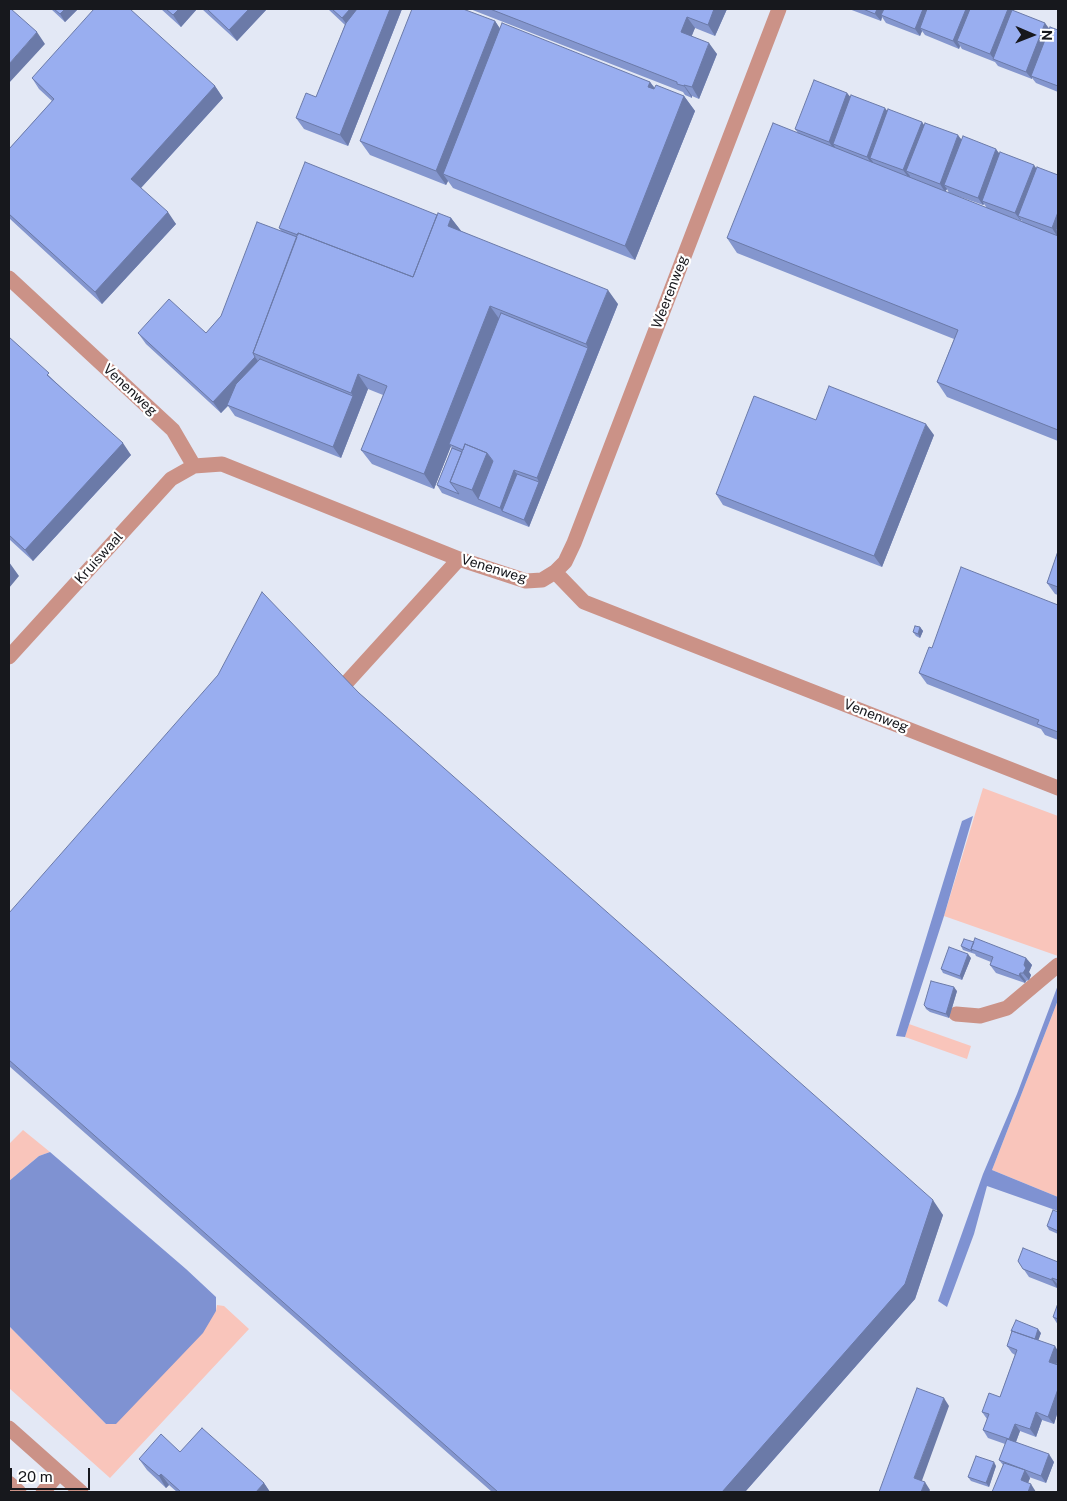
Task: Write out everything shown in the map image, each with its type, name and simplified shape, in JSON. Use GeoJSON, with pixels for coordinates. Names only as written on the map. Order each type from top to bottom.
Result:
{"type":"FeatureCollection","features":[{"type":"Feature","properties":{"kind":"street","name":"Weerenweg"},"geometry":{"type":"LineString","coordinates":[[555,572],[565,562],[574,543],[779,9]]}},
{"type":"Feature","properties":{"kind":"street","name":"Venenweg"},"geometry":{"type":"LineString","coordinates":[[9,278],[173,430],[194,466],[222,464],[459,559],[526,581],[542,580],[555,572],[584,602],[1058,788]]}},
{"type":"Feature","properties":{"kind":"street","name":"Kruiswaal"},"geometry":{"type":"LineString","coordinates":[[9,657],[171,479],[194,466]]}},
{"type":"Feature","properties":{"kind":"street"},"geometry":{"type":"LineString","coordinates":[[348,681],[459,559]]}},
{"type":"Feature","properties":{"kind":"street"},"geometry":{"type":"LineString","coordinates":[[956,1014],[980,1016],[1007,1008],[1058,965]]}},
{"type":"Feature","properties":{"kind":"street"},"geometry":{"type":"LineString","coordinates":[[9,1428],[81,1492]]}},
{"type":"Feature","properties":{"kind":"street"},"geometry":{"type":"LineString","coordinates":[[43,1492],[59,1472]]}},
{"type":"Feature","properties":{"kind":"street"},"geometry":{"type":"LineString","coordinates":[[9,1483],[19,1492]]}},
{"type":"Feature","properties":{"kind":"shaded area"},"geometry":{"type":"Polygon","coordinates":[[[983,788],[1058,816],[1058,956],[944,916],[983,788]]]}},
{"type":"Feature","properties":{"kind":"shaded area"},"geometry":{"type":"Polygon","coordinates":[[[1058,1000],[1058,1197],[992,1170],[1058,1000]]]}},
{"type":"Feature","properties":{"kind":"shaded area"},"geometry":{"type":"Polygon","coordinates":[[[909,1024],[971,1046],[967,1059],[905,1037],[909,1024]]]}},
{"type":"Feature","properties":{"kind":"shaded area"},"geometry":{"type":"Polygon","coordinates":[[[23,1130],[50,1152],[39,1156],[9,1181],[9,1144],[23,1130]]]}},
{"type":"Feature","properties":{"kind":"shaded area"},"geometry":{"type":"Polygon","coordinates":[[[217,1305],[224,1306],[249,1329],[110,1478],[9,1388],[9,1326],[106,1424],[216,1311],[217,1305]]]}},
{"type":"Feature","properties":{"kind":"water"},"geometry":{"type":"Polygon","coordinates":[[[973,816],[944,916],[905,1037],[896,1036],[962,821],[973,816]]]}},
{"type":"Feature","properties":{"kind":"water"},"geometry":{"type":"Polygon","coordinates":[[[1058,985],[1058,1000],[992,1170],[1058,1197],[1058,1211],[987,1186],[974,1234],[947,1307],[938,1301],[983,1174],[1017,1094],[1058,985]]]}},
{"type":"Feature","properties":{"kind":"water"},"geometry":{"type":"Polygon","coordinates":[[[50,1152],[216,1297],[216,1311],[203,1333],[116,1424],[106,1424],[9,1326],[9,1181],[39,1156],[50,1152]]]}},
{"type":"Feature","properties":{"kind":"building"},"geometry":{"type":"Polygon","coordinates":[[[9,9],[37,32],[9,64],[9,9]]]}},
{"type":"Feature","properties":{"kind":"building"},"geometry":{"type":"Polygon","coordinates":[[[54,9],[65,9],[60,14],[54,9]]]}},
{"type":"Feature","properties":{"kind":"building"},"geometry":{"type":"Polygon","coordinates":[[[94,9],[130,9],[215,86],[131,179],[168,212],[95,292],[9,214],[9,149],[54,99],[32,78],[94,9]]]}},
{"type":"Feature","properties":{"kind":"building"},"geometry":{"type":"Polygon","coordinates":[[[166,9],[179,9],[173,15],[166,9]]]}},
{"type":"Feature","properties":{"kind":"building"},"geometry":{"type":"Polygon","coordinates":[[[207,9],[249,9],[229,30],[207,9]]]}},
{"type":"Feature","properties":{"kind":"building"},"geometry":{"type":"Polygon","coordinates":[[[332,9],[350,9],[342,18],[332,9]]]}},
{"type":"Feature","properties":{"kind":"building"},"geometry":{"type":"Polygon","coordinates":[[[357,9],[390,9],[340,135],[296,118],[306,93],[316,97],[346,23],[357,9]]]}},
{"type":"Feature","properties":{"kind":"building"},"geometry":{"type":"Polygon","coordinates":[[[412,9],[463,9],[495,21],[436,171],[360,141],[412,9]]]}},
{"type":"Feature","properties":{"kind":"building"},"geometry":{"type":"Polygon","coordinates":[[[490,9],[714,9],[708,25],[687,17],[681,32],[709,43],[692,87],[677,84],[677,82],[490,9]]]}},
{"type":"Feature","properties":{"kind":"building"},"geometry":{"type":"Polygon","coordinates":[[[863,9],[877,9],[875,14],[863,9]]]}},
{"type":"Feature","properties":{"kind":"building"},"geometry":{"type":"Polygon","coordinates":[[[884,9],[923,9],[915,29],[881,15],[884,9]]]}},
{"type":"Feature","properties":{"kind":"building"},"geometry":{"type":"Polygon","coordinates":[[[927,9],[966,9],[953,41],[920,28],[927,9]]]}},
{"type":"Feature","properties":{"kind":"building"},"geometry":{"type":"Polygon","coordinates":[[[970,9],[1008,9],[990,54],[957,41],[970,9]]]}},
{"type":"Feature","properties":{"kind":"building"},"geometry":{"type":"Polygon","coordinates":[[[1012,10],[1045,23],[1026,72],[993,59],[1012,10]]]}},
{"type":"Feature","properties":{"kind":"building"},"geometry":{"type":"Polygon","coordinates":[[[502,23],[650,82],[648,87],[654,89],[656,85],[684,96],[625,246],[443,174],[502,23]]]}},
{"type":"Feature","properties":{"kind":"building"},"geometry":{"type":"Polygon","coordinates":[[[1050,27],[1058,30],[1058,86],[1031,76],[1050,27]]]}},
{"type":"Feature","properties":{"kind":"building"},"geometry":{"type":"Polygon","coordinates":[[[814,80],[847,93],[829,142],[795,129],[814,80]]]}},
{"type":"Feature","properties":{"kind":"building"},"geometry":{"type":"Polygon","coordinates":[[[851,95],[885,108],[867,157],[833,144],[851,95]]]}},
{"type":"Feature","properties":{"kind":"building"},"geometry":{"type":"Polygon","coordinates":[[[888,109],[922,122],[903,170],[870,158],[888,109]]]}},
{"type":"Feature","properties":{"kind":"building"},"geometry":{"type":"Polygon","coordinates":[[[773,123],[1058,236],[1058,430],[937,382],[958,330],[727,238],[773,123]]]}},
{"type":"Feature","properties":{"kind":"building"},"geometry":{"type":"Polygon","coordinates":[[[925,123],[958,135],[940,184],[906,171],[925,123]]]}},
{"type":"Feature","properties":{"kind":"building"},"geometry":{"type":"Polygon","coordinates":[[[963,136],[996,149],[978,198],[944,185],[963,136]]]}},
{"type":"Feature","properties":{"kind":"building"},"geometry":{"type":"Polygon","coordinates":[[[1000,152],[1034,165],[1015,213],[982,201],[1000,152]]]}},
{"type":"Feature","properties":{"kind":"building"},"geometry":{"type":"Polygon","coordinates":[[[305,162],[437,215],[413,277],[298,233],[298,235],[279,228],[305,162]]]}},
{"type":"Feature","properties":{"kind":"building"},"geometry":{"type":"Polygon","coordinates":[[[1037,167],[1058,175],[1058,212],[1052,228],[1018,216],[1037,167]]]}},
{"type":"Feature","properties":{"kind":"building"},"geometry":{"type":"Polygon","coordinates":[[[438,213],[451,218],[448,226],[608,290],[586,344],[490,306],[424,474],[361,450],[387,386],[358,374],[351,393],[253,353],[298,233],[413,277],[438,213]]]}},
{"type":"Feature","properties":{"kind":"building"},"geometry":{"type":"Polygon","coordinates":[[[257,222],[297,237],[253,353],[255,357],[213,402],[138,333],[169,299],[206,333],[221,316],[257,222]]]}},
{"type":"Feature","properties":{"kind":"building"},"geometry":{"type":"Polygon","coordinates":[[[501,313],[588,348],[537,478],[514,470],[500,508],[478,499],[493,461],[487,453],[465,444],[463,450],[449,444],[501,313]]]}},
{"type":"Feature","properties":{"kind":"building"},"geometry":{"type":"Polygon","coordinates":[[[9,337],[49,373],[47,375],[123,443],[25,550],[9,535],[9,337]]]}},
{"type":"Feature","properties":{"kind":"building"},"geometry":{"type":"Polygon","coordinates":[[[260,359],[353,396],[333,447],[227,405],[236,384],[260,359]]]}},
{"type":"Feature","properties":{"kind":"building"},"geometry":{"type":"Polygon","coordinates":[[[829,386],[926,424],[874,556],[716,494],[754,396],[816,420],[829,386]]]}},
{"type":"Feature","properties":{"kind":"building"},"geometry":{"type":"Polygon","coordinates":[[[465,444],[487,453],[472,490],[450,482],[465,444]]]}},
{"type":"Feature","properties":{"kind":"building"},"geometry":{"type":"Polygon","coordinates":[[[452,448],[462,452],[450,482],[459,494],[437,485],[452,448]]]}},
{"type":"Feature","properties":{"kind":"building"},"geometry":{"type":"Polygon","coordinates":[[[517,474],[539,482],[524,520],[502,511],[517,474]]]}},
{"type":"Feature","properties":{"kind":"building"},"geometry":{"type":"Polygon","coordinates":[[[1058,551],[1058,587],[1047,583],[1058,551]]]}},
{"type":"Feature","properties":{"kind":"building"},"geometry":{"type":"Polygon","coordinates":[[[961,567],[1058,605],[1058,732],[1037,724],[1039,720],[919,673],[929,647],[932,648],[961,567]]]}},
{"type":"Feature","properties":{"kind":"building"},"geometry":{"type":"Polygon","coordinates":[[[262,592],[359,693],[933,1200],[905,1284],[722,1492],[498,1492],[9,1060],[9,913],[218,675],[262,592]]]}},
{"type":"Feature","properties":{"kind":"building"},"geometry":{"type":"Polygon","coordinates":[[[915,626],[920,627],[918,634],[913,632],[915,626]]]}},
{"type":"Feature","properties":{"kind":"building"},"geometry":{"type":"Polygon","coordinates":[[[975,938],[1026,958],[1024,965],[1026,968],[1023,973],[1020,973],[1019,976],[990,965],[993,957],[971,949],[975,938]]]}},
{"type":"Feature","properties":{"kind":"building"},"geometry":{"type":"Polygon","coordinates":[[[964,939],[974,942],[972,951],[961,946],[964,939]]]}},
{"type":"Feature","properties":{"kind":"building"},"geometry":{"type":"Polygon","coordinates":[[[949,947],[968,954],[960,976],[941,969],[949,947]]]}},
{"type":"Feature","properties":{"kind":"building"},"geometry":{"type":"Polygon","coordinates":[[[931,981],[954,987],[946,1014],[927,1008],[924,1005],[931,981]]]}},
{"type":"Feature","properties":{"kind":"building"},"geometry":{"type":"Polygon","coordinates":[[[1053,1210],[1058,1212],[1058,1231],[1047,1226],[1053,1210]]]}},
{"type":"Feature","properties":{"kind":"building"},"geometry":{"type":"Polygon","coordinates":[[[1023,1248],[1058,1262],[1058,1280],[1052,1278],[1052,1280],[1023,1269],[1018,1261],[1023,1248]]]}},
{"type":"Feature","properties":{"kind":"building"},"geometry":{"type":"Polygon","coordinates":[[[1058,1307],[1058,1319],[1053,1317],[1058,1307]]]}},
{"type":"Feature","properties":{"kind":"building"},"geometry":{"type":"Polygon","coordinates":[[[1016,1320],[1038,1329],[1035,1339],[1011,1331],[1016,1320]]]}},
{"type":"Feature","properties":{"kind":"building"},"geometry":{"type":"Polygon","coordinates":[[[1012,1331],[1055,1346],[1049,1362],[1058,1365],[1058,1389],[1048,1417],[1036,1412],[1030,1429],[1015,1424],[1009,1439],[983,1430],[989,1414],[982,1412],[989,1393],[1000,1397],[1017,1350],[1007,1346],[1012,1331]]]}},
{"type":"Feature","properties":{"kind":"building"},"geometry":{"type":"Polygon","coordinates":[[[917,1388],[944,1398],[914,1478],[925,1482],[921,1492],[879,1492],[917,1388]]]}},
{"type":"Feature","properties":{"kind":"building"},"geometry":{"type":"Polygon","coordinates":[[[202,1428],[264,1483],[256,1492],[181,1492],[161,1474],[159,1476],[139,1459],[161,1434],[180,1452],[202,1428]]]}},
{"type":"Feature","properties":{"kind":"building"},"geometry":{"type":"Polygon","coordinates":[[[1007,1439],[1049,1454],[1041,1476],[999,1460],[1007,1439]]]}},
{"type":"Feature","properties":{"kind":"building"},"geometry":{"type":"Polygon","coordinates":[[[976,1456],[994,1462],[986,1483],[968,1477],[976,1456]]]}},
{"type":"Feature","properties":{"kind":"building"},"geometry":{"type":"Polygon","coordinates":[[[1004,1463],[1025,1470],[1021,1480],[1031,1484],[1028,1492],[992,1492],[1004,1463]]]}}]}
